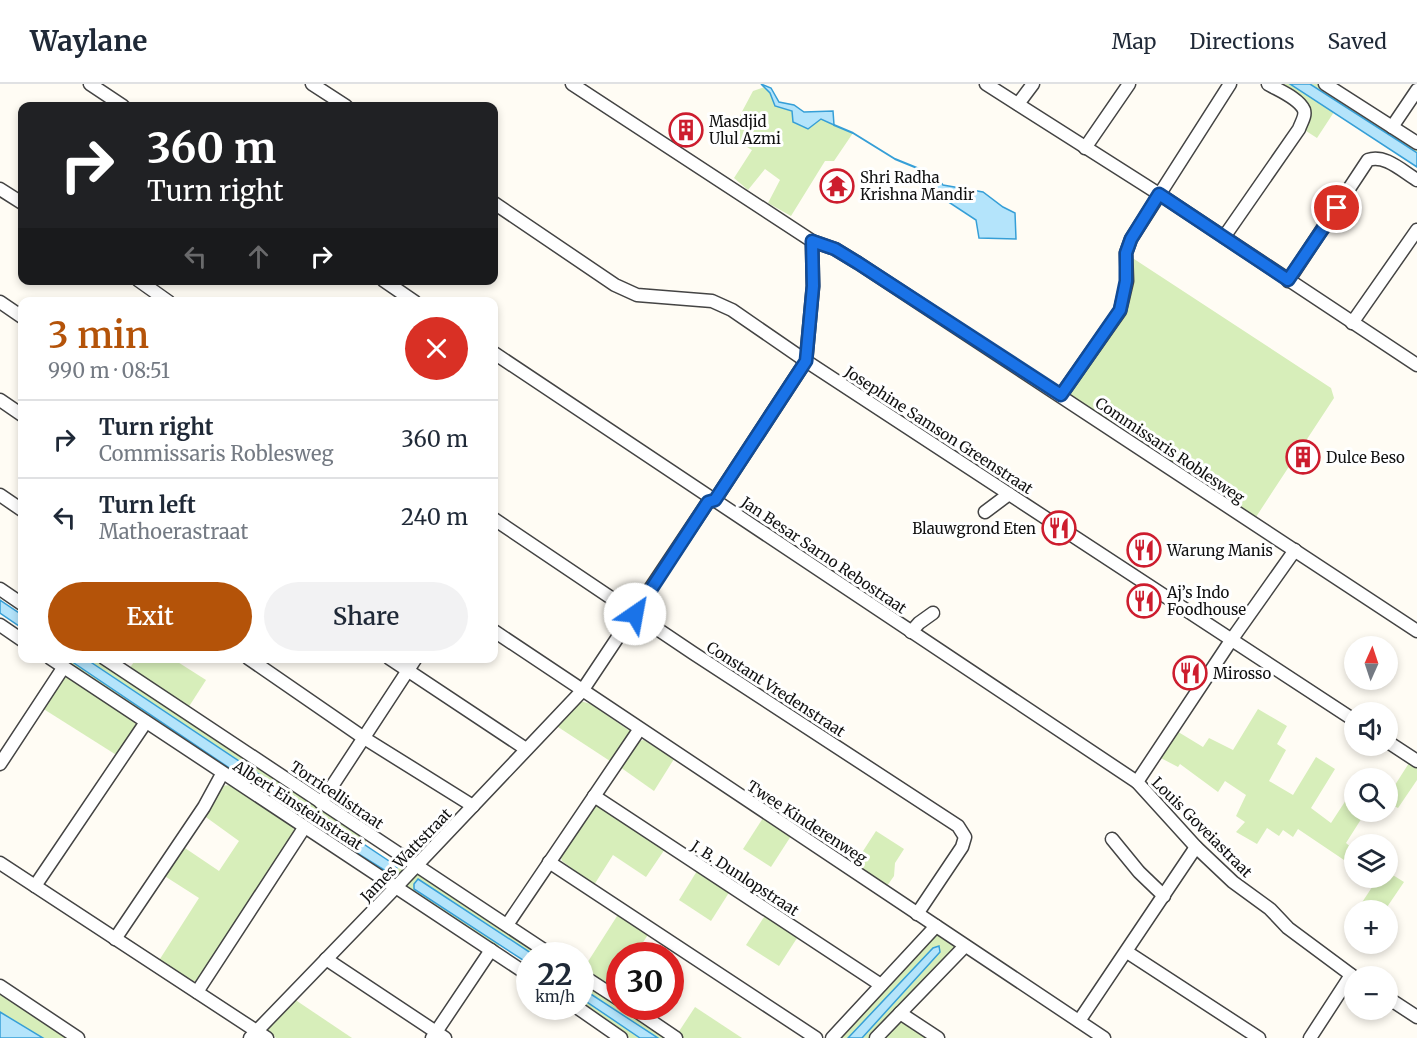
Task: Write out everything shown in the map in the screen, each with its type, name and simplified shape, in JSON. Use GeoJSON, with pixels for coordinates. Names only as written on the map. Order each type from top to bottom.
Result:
{"type":"FeatureCollection","features":[{"type":"Feature","properties":{"kind":"street"},"geometry":{"type":"LineString","coordinates":[[90,84],[117,102]]}},
{"type":"Feature","properties":{"kind":"street"},"geometry":{"type":"LineString","coordinates":[[312,84],[340,102]]}},
{"type":"Feature","properties":{"kind":"street","name":"Commissaris Roblesweg"},"geometry":{"type":"LineString","coordinates":[[572,84],[812,241],[835,249],[858,263],[1417,631]]}},
{"type":"Feature","properties":{"kind":"street"},"geometry":{"type":"LineString","coordinates":[[986,84],[1159,194],[1417,365]]}},
{"type":"Feature","properties":{"kind":"street"},"geometry":{"type":"LineString","coordinates":[[1018,104],[1033,84]]}},
{"type":"Feature","properties":{"kind":"street"},"geometry":{"type":"LineString","coordinates":[[1085,148],[1129,84]]}},
{"type":"Feature","properties":{"kind":"street"},"geometry":{"type":"LineString","coordinates":[[1061,395],[1120,310],[1126,281],[1126,253],[1131,239],[1230,84]]}},
{"type":"Feature","properties":{"kind":"street"},"geometry":{"type":"LineString","coordinates":[[1224,237],[1299,129],[1304,118],[1304,110],[1297,102],[1268,84]]}},
{"type":"Feature","properties":{"kind":"street"},"geometry":{"type":"LineString","coordinates":[[1331,86],[1417,143]]}},
{"type":"Feature","properties":{"kind":"street"},"geometry":{"type":"LineString","coordinates":[[1392,127],[1417,90]]}},
{"type":"Feature","properties":{"kind":"street"},"geometry":{"type":"LineString","coordinates":[[1288,280],[1368,160],[1383,159],[1417,180]]}},
{"type":"Feature","properties":{"kind":"street"},"geometry":{"type":"LineString","coordinates":[[0,189],[18,200]]}},
{"type":"Feature","properties":{"kind":"street","name":"Josephine Samson Greenstraat"},"geometry":{"type":"LineString","coordinates":[[498,206],[615,285],[637,295],[712,301],[732,310],[806,361],[1344,713]]}},
{"type":"Feature","properties":{"kind":"street"},"geometry":{"type":"LineString","coordinates":[[1352,323],[1417,230]]}},
{"type":"Feature","properties":{"kind":"street"},"geometry":{"type":"LineString","coordinates":[[806,361],[813,286],[812,241]]}},
{"type":"Feature","properties":{"kind":"street"},"geometry":{"type":"LineString","coordinates":[[149,285],[163,297]]}},
{"type":"Feature","properties":{"kind":"street"},"geometry":{"type":"LineString","coordinates":[[390,285],[408,297]]}},
{"type":"Feature","properties":{"kind":"street"},"geometry":{"type":"LineString","coordinates":[[0,302],[18,314]]}},
{"type":"Feature","properties":{"kind":"street","name":"Jan Besar Sarno Rebostraat"},"geometry":{"type":"LineString","coordinates":[[498,356],[1137,782]]}},
{"type":"Feature","properties":{"kind":"street","name":"James Wattstraat"},"geometry":{"type":"LineString","coordinates":[[257,1036],[326,959],[582,691],[708,502],[715,500],[806,361]]}},
{"type":"Feature","properties":{"kind":"street"},"geometry":{"type":"LineString","coordinates":[[0,400],[18,412]]}},
{"type":"Feature","properties":{"kind":"street"},"geometry":{"type":"LineString","coordinates":[[985,512],[1009,494]]}},
{"type":"Feature","properties":{"kind":"street"},"geometry":{"type":"LineString","coordinates":[[0,495],[18,507]]}},
{"type":"Feature","properties":{"kind":"street","name":"Constant Vredenstraat"},"geometry":{"type":"LineString","coordinates":[[498,522],[958,826],[965,837],[962,847],[917,914]]}},
{"type":"Feature","properties":{"kind":"street","name":"Louis Goveiastraat"},"geometry":{"type":"LineString","coordinates":[[1295,550],[1232,639],[1137,782],[1196,847],[1233,882],[1270,909],[1288,928],[1344,969]]}},
{"type":"Feature","properties":{"kind":"street"},"geometry":{"type":"LineString","coordinates":[[0,589],[18,601]]}},
{"type":"Feature","properties":{"kind":"street"},"geometry":{"type":"LineString","coordinates":[[911,632],[919,623],[933,614]]}},
{"type":"Feature","properties":{"kind":"street"},"geometry":{"type":"LineString","coordinates":[[0,625],[18,637]]}},
{"type":"Feature","properties":{"kind":"street","name":"Twee Kinderenweg"},"geometry":{"type":"LineString","coordinates":[[498,634],[639,730],[1104,1038]]}},
{"type":"Feature","properties":{"kind":"street","name":"Albert Einsteinstraat"},"geometry":{"type":"LineString","coordinates":[[56,663],[516,967]]}},
{"type":"Feature","properties":{"kind":"street","name":"Torricellistraat"},"geometry":{"type":"LineString","coordinates":[[111,663],[532,942]]}},
{"type":"Feature","properties":{"kind":"street"},"geometry":{"type":"LineString","coordinates":[[255,663],[364,738],[473,806]]}},
{"type":"Feature","properties":{"kind":"street"},"geometry":{"type":"LineString","coordinates":[[396,663],[526,749]]}},
{"type":"Feature","properties":{"kind":"street"},"geometry":{"type":"LineString","coordinates":[[321,803],[413,663]]}},
{"type":"Feature","properties":{"kind":"street"},"geometry":{"type":"LineString","coordinates":[[0,764],[63,668]]}},
{"type":"Feature","properties":{"kind":"street"},"geometry":{"type":"LineString","coordinates":[[35,886],[146,722]]}},
{"type":"Feature","properties":{"kind":"street"},"geometry":{"type":"LineString","coordinates":[[507,925],[639,730]]}},
{"type":"Feature","properties":{"kind":"street"},"geometry":{"type":"LineString","coordinates":[[1398,749],[1417,761]]}},
{"type":"Feature","properties":{"kind":"street"},"geometry":{"type":"LineString","coordinates":[[115,939],[204,807],[222,774]]}},
{"type":"Feature","properties":{"kind":"street","name":"J. B. Dunlopstraat"},"geometry":{"type":"LineString","coordinates":[[594,796],[880,985]]}},
{"type":"Feature","properties":{"kind":"street"},"geometry":{"type":"LineString","coordinates":[[197,992],[304,828]]}},
{"type":"Feature","properties":{"kind":"street"},"geometry":{"type":"LineString","coordinates":[[1112,839],[1139,872],[1164,896]]}},
{"type":"Feature","properties":{"kind":"street"},"geometry":{"type":"LineString","coordinates":[[1079,1021],[1196,847]]}},
{"type":"Feature","properties":{"kind":"street"},"geometry":{"type":"LineString","coordinates":[[549,862],[816,1038]]}},
{"type":"Feature","properties":{"kind":"street"},"geometry":{"type":"LineString","coordinates":[[0,863],[197,992],[257,1036]]}},
{"type":"Feature","properties":{"kind":"street"},"geometry":{"type":"LineString","coordinates":[[832,1038],[936,926]]}},
{"type":"Feature","properties":{"kind":"street"},"geometry":{"type":"LineString","coordinates":[[876,1038],[965,946]]}},
{"type":"Feature","properties":{"kind":"street"},"geometry":{"type":"LineString","coordinates":[[326,959],[438,1036],[491,950]]}},
{"type":"Feature","properties":{"kind":"street"},"geometry":{"type":"LineString","coordinates":[[1127,952],[1259,1038]]}},
{"type":"Feature","properties":{"kind":"street"},"geometry":{"type":"LineString","coordinates":[[0,986],[78,1038]]}},
{"type":"Feature","properties":{"kind":"street"},"geometry":{"type":"LineString","coordinates":[[1310,1038],[1344,989]]}},
{"type":"Feature","properties":{"kind":"street"},"geometry":{"type":"LineString","coordinates":[[1398,1005],[1417,1017]]}},
{"type":"Feature","properties":{"kind":"street"},"geometry":{"type":"LineString","coordinates":[[900,1013],[938,1038]]}},
{"type":"Feature","properties":{"kind":"street"},"geometry":{"type":"LineString","coordinates":[[594,1019],[621,1038]]}},
{"type":"Feature","properties":{"kind":"street"},"geometry":{"type":"LineString","coordinates":[[650,1020],[676,1038]]}},
{"type":"Feature","properties":{"kind":"green space"},"geometry":{"type":"Polygon","coordinates":[[[1274,84],[1290,84],[1334,112],[1317,138],[1303,129],[1308,119],[1274,84]]]}},
{"type":"Feature","properties":{"kind":"green space"},"geometry":{"type":"Polygon","coordinates":[[[1310,84],[1320,84],[1417,148],[1417,153],[1310,84]]]}},
{"type":"Feature","properties":{"kind":"green space"},"geometry":{"type":"Polygon","coordinates":[[[765,87],[775,105],[821,119],[853,133],[834,161],[825,161],[791,216],[768,203],[780,180],[765,169],[748,190],[734,178],[752,150],[729,136],[753,91],[765,87]]]}},
{"type":"Feature","properties":{"kind":"green space"},"geometry":{"type":"Polygon","coordinates":[[[1131,257],[1331,388],[1334,398],[1254,520],[1072,398],[1070,393],[1072,386],[1107,334],[1131,257]]]}},
{"type":"Feature","properties":{"kind":"green space"},"geometry":{"type":"Polygon","coordinates":[[[65,663],[74,663],[333,838],[389,873],[393,873],[397,868],[395,865],[402,864],[404,870],[393,879],[65,663]]]}},
{"type":"Feature","properties":{"kind":"green space"},"geometry":{"type":"Polygon","coordinates":[[[92,663],[102,663],[368,839],[364,844],[92,663]]]}},
{"type":"Feature","properties":{"kind":"green space"},"geometry":{"type":"Polygon","coordinates":[[[133,663],[179,663],[206,680],[188,708],[129,669],[133,663]]]}},
{"type":"Feature","properties":{"kind":"green space"},"geometry":{"type":"Polygon","coordinates":[[[69,676],[135,719],[136,727],[118,756],[42,708],[60,681],[69,676]]]}},
{"type":"Feature","properties":{"kind":"green space"},"geometry":{"type":"Polygon","coordinates":[[[580,701],[591,704],[630,731],[630,735],[613,763],[555,725],[580,701]]]}},
{"type":"Feature","properties":{"kind":"green space"},"geometry":{"type":"Polygon","coordinates":[[[1258,709],[1287,726],[1277,744],[1286,750],[1269,781],[1293,795],[1316,757],[1335,769],[1311,808],[1331,823],[1344,803],[1344,822],[1359,822],[1352,834],[1344,834],[1344,860],[1298,829],[1293,837],[1283,830],[1279,836],[1267,828],[1257,844],[1236,832],[1245,822],[1236,816],[1246,795],[1225,781],[1218,792],[1180,764],[1178,767],[1157,756],[1175,730],[1203,747],[1209,738],[1233,750],[1258,709]]]}},
{"type":"Feature","properties":{"kind":"green space"},"geometry":{"type":"Polygon","coordinates":[[[644,740],[674,759],[654,791],[620,767],[639,741],[644,740]]]}},
{"type":"Feature","properties":{"kind":"green space"},"geometry":{"type":"Polygon","coordinates":[[[1409,763],[1417,768],[1417,780],[1398,808],[1398,780],[1409,763]]]}},
{"type":"Feature","properties":{"kind":"green space"},"geometry":{"type":"Polygon","coordinates":[[[231,785],[292,824],[295,833],[201,980],[190,982],[158,962],[199,898],[163,875],[182,846],[219,871],[239,841],[203,815],[220,786],[231,785]]]}},
{"type":"Feature","properties":{"kind":"green space"},"geometry":{"type":"Polygon","coordinates":[[[598,804],[665,849],[646,877],[613,855],[594,885],[562,861],[560,855],[595,805],[598,804]]]}},
{"type":"Feature","properties":{"kind":"green space"},"geometry":{"type":"Polygon","coordinates":[[[763,818],[791,836],[771,867],[743,849],[763,818]]]}},
{"type":"Feature","properties":{"kind":"green space"},"geometry":{"type":"Polygon","coordinates":[[[876,831],[904,849],[895,863],[894,876],[887,886],[854,865],[876,831]]]}},
{"type":"Feature","properties":{"kind":"green space"},"geometry":{"type":"Polygon","coordinates":[[[697,871],[730,891],[711,921],[679,900],[697,871]]]}},
{"type":"Feature","properties":{"kind":"green space"},"geometry":{"type":"Polygon","coordinates":[[[418,874],[524,942],[516,943],[486,923],[414,884],[415,889],[500,944],[497,949],[407,890],[407,884],[413,876],[418,874]]]}},
{"type":"Feature","properties":{"kind":"green space"},"geometry":{"type":"Polygon","coordinates":[[[1398,878],[1404,882],[1392,900],[1364,900],[1371,888],[1398,888],[1398,878]]]}},
{"type":"Feature","properties":{"kind":"green space"},"geometry":{"type":"Polygon","coordinates":[[[619,913],[649,933],[643,942],[606,942],[606,987],[594,979],[594,952],[619,913]]]}},
{"type":"Feature","properties":{"kind":"green space"},"geometry":{"type":"Polygon","coordinates":[[[766,914],[799,935],[779,966],[746,945],[766,914]]]}},
{"type":"Feature","properties":{"kind":"green space"},"geometry":{"type":"Polygon","coordinates":[[[936,936],[954,945],[955,950],[872,1038],[862,1038],[940,952],[933,948],[848,1038],[839,1038],[930,939],[936,936]]]}},
{"type":"Feature","properties":{"kind":"green space"},"geometry":{"type":"Polygon","coordinates":[[[594,989],[606,997],[606,1004],[594,996],[594,989]]]}},
{"type":"Feature","properties":{"kind":"green space"},"geometry":{"type":"Polygon","coordinates":[[[0,991],[72,1038],[43,1038],[0,1012],[0,991]]]}},
{"type":"Feature","properties":{"kind":"green space"},"geometry":{"type":"Polygon","coordinates":[[[294,999],[352,1038],[276,1038],[268,1030],[270,1025],[294,999]]]}},
{"type":"Feature","properties":{"kind":"green space"},"geometry":{"type":"Polygon","coordinates":[[[594,1007],[606,1015],[606,1020],[613,1020],[640,1038],[630,1038],[594,1014],[594,1007]]]}},
{"type":"Feature","properties":{"kind":"green space"},"geometry":{"type":"Polygon","coordinates":[[[695,1007],[742,1038],[679,1038],[676,1036],[695,1007]]]}},
{"type":"Feature","properties":{"kind":"green space"},"geometry":{"type":"Polygon","coordinates":[[[631,1020],[640,1020],[667,1038],[658,1038],[631,1020]]]}},
{"type":"Feature","properties":{"kind":"green space"},"geometry":{"type":"Polygon","coordinates":[[[905,1023],[929,1038],[882,1038],[895,1024],[905,1023]]]}},
{"type":"Feature","properties":{"kind":"water"},"geometry":{"type":"Polygon","coordinates":[[[761,84],[771,88],[779,102],[794,105],[804,112],[833,111],[834,125],[821,119],[808,129],[793,122],[792,111],[775,106],[770,93],[761,84]]]}},
{"type":"Feature","properties":{"kind":"water"},"geometry":{"type":"Polygon","coordinates":[[[1290,84],[1310,84],[1402,143],[1417,153],[1417,167],[1290,84]]]}},
{"type":"Feature","properties":{"kind":"water"},"geometry":{"type":"Polygon","coordinates":[[[922,170],[936,176],[943,185],[983,192],[1015,213],[1016,239],[979,238],[976,220],[915,180],[922,170]]]}},
{"type":"Feature","properties":{"kind":"water"},"geometry":{"type":"Polygon","coordinates":[[[0,600],[18,612],[18,625],[0,613],[0,600]]]}},
{"type":"Feature","properties":{"kind":"water"},"geometry":{"type":"Polygon","coordinates":[[[74,663],[92,663],[397,868],[393,873],[389,873],[333,838],[74,663]]]}},
{"type":"Feature","properties":{"kind":"water"},"geometry":{"type":"Polygon","coordinates":[[[418,879],[516,943],[516,956],[414,889],[414,884],[418,879]]]}},
{"type":"Feature","properties":{"kind":"water"},"geometry":{"type":"Polygon","coordinates":[[[939,946],[940,952],[862,1038],[848,1038],[933,948],[939,946]]]}},
{"type":"Feature","properties":{"kind":"water"},"geometry":{"type":"Polygon","coordinates":[[[594,996],[606,1004],[606,1015],[594,1007],[594,996]]]}},
{"type":"Feature","properties":{"kind":"water"},"geometry":{"type":"Polygon","coordinates":[[[0,1012],[43,1038],[0,1038],[0,1012]]]}},
{"type":"Feature","properties":{"kind":"water"},"geometry":{"type":"Polygon","coordinates":[[[613,1020],[630,1020],[658,1038],[640,1038],[613,1020]]]}},
{"type":"Feature","properties":{"kind":"waterway"},"geometry":{"type":"LineString","coordinates":[[834,125],[853,133],[895,159],[922,170]]}},
{"type":"Feature","properties":{"kind":"place","name":"Masdjid Ulul Azmi"},"geometry":{"type":"Point","coordinates":[686,130]}},
{"type":"Feature","properties":{"kind":"place","name":"Shri Radha Krishna Mandir"},"geometry":{"type":"Point","coordinates":[837,186]}},
{"type":"Feature","properties":{"kind":"place","name":"Dulce Beso"},"geometry":{"type":"Point","coordinates":[1303,457]}},
{"type":"Feature","properties":{"kind":"place","name":"Blauwgrond Eten"},"geometry":{"type":"Point","coordinates":[1059,528]}},
{"type":"Feature","properties":{"kind":"place","name":"Warung Manis"},"geometry":{"type":"Point","coordinates":[1144,550]}},
{"type":"Feature","properties":{"kind":"place","name":"Aj’s Indo Foodhouse"},"geometry":{"type":"Point","coordinates":[1144,601]}},
{"type":"Feature","properties":{"kind":"place","name":"Mirosso"},"geometry":{"type":"Point","coordinates":[1190,673]}},
{"type":"Feature","properties":{"kind":"route"},"geometry":{"type":"LineString","coordinates":[[635,614],[708,502],[715,500],[806,361],[813,286],[812,241],[835,249],[858,263],[1061,395],[1120,310],[1126,281],[1126,253],[1131,239],[1159,194],[1288,280],[1337,208]]}}]}
